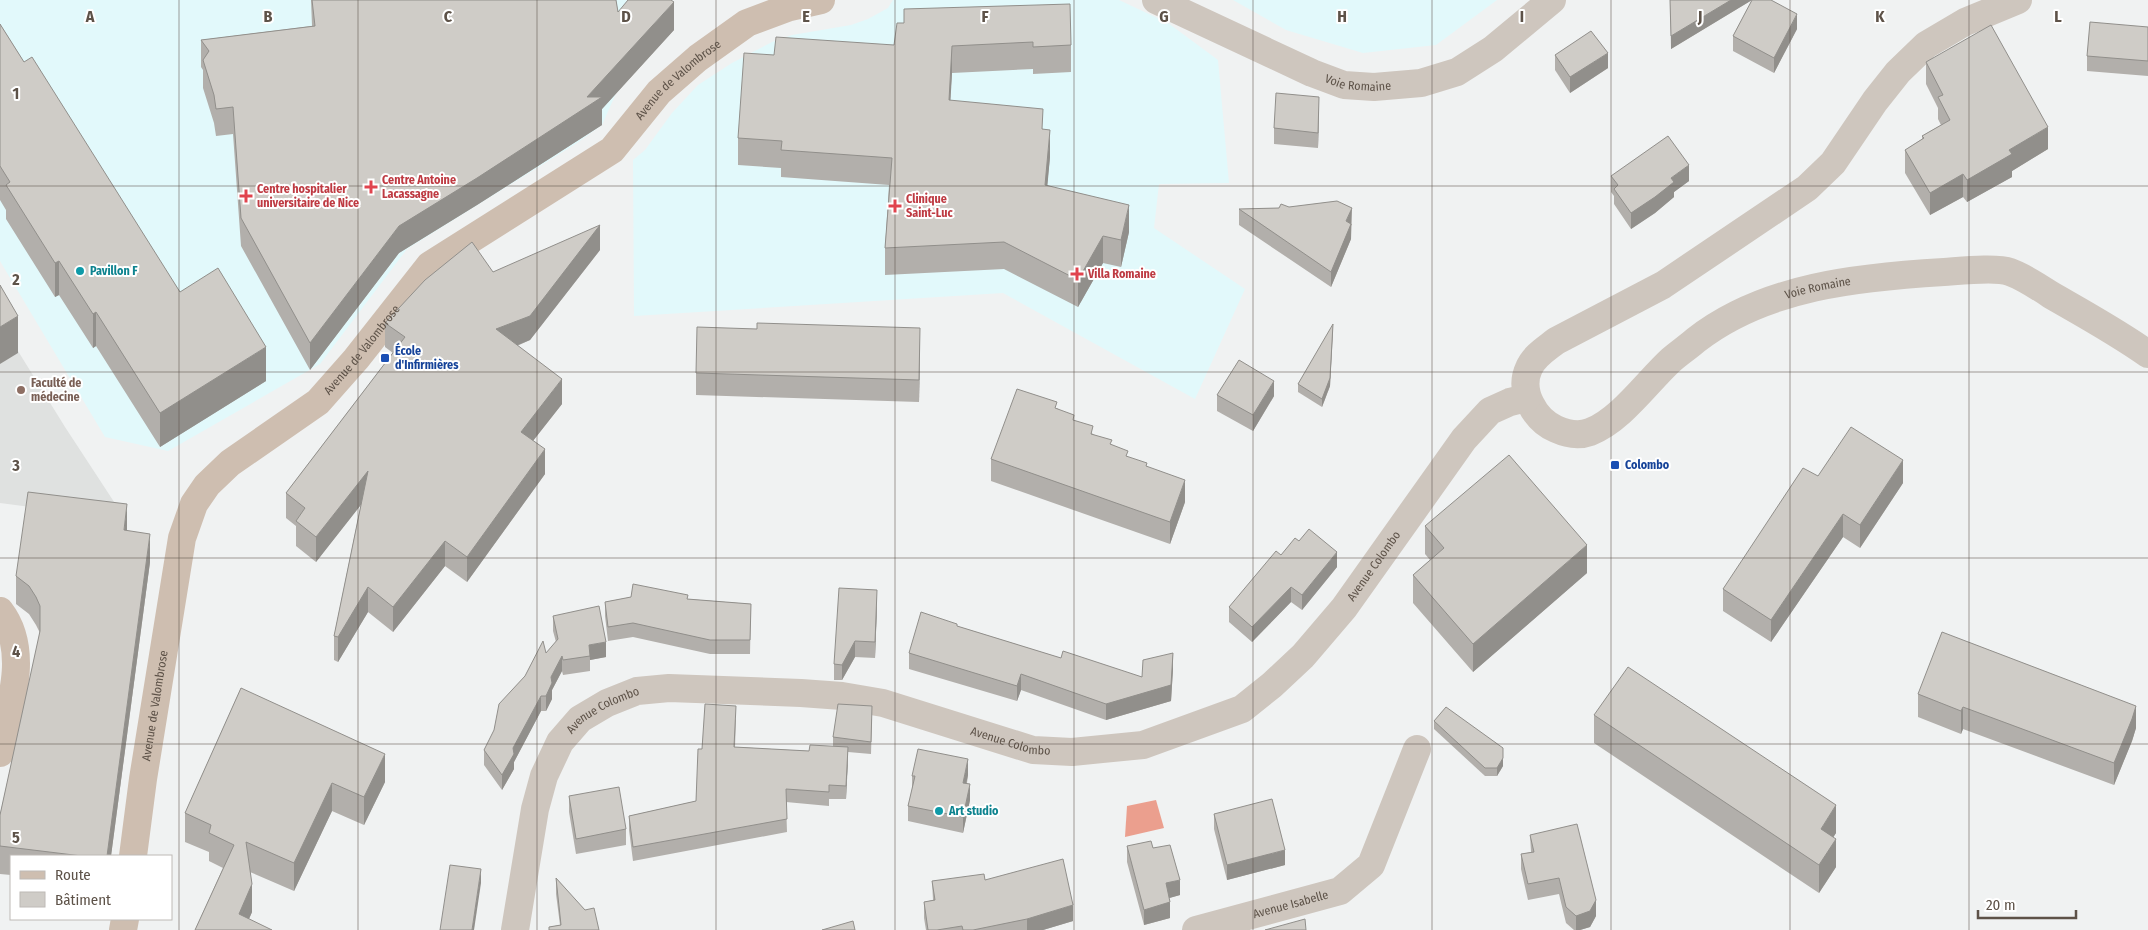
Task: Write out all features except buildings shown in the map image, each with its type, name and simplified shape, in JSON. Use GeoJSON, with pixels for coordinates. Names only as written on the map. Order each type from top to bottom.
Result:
{"type":"FeatureCollection","features":[{"type":"Feature","properties":{"kind":"main road","name":"Avenue de Valombrose"},"geometry":{"type":"LineString","coordinates":[[133,855],[182,538],[194,504],[207,485],[230,463],[318,402],[356,358],[430,265],[612,150],[660,92],[698,58],[747,23],[790,7],[821,0]]}},
{"type":"Feature","properties":{"kind":"main road"},"geometry":{"type":"LineString","coordinates":[[0,611],[8,622],[15,649],[17,671],[0,753]]}},
{"type":"Feature","properties":{"kind":"street","name":"Voie Romaine"},"geometry":{"type":"LineString","coordinates":[[1156,0],[1312,73],[1344,85],[1374,87],[1421,83],[1457,72],[1493,50],[1552,0]]}},
{"type":"Feature","properties":{"kind":"street"},"geometry":{"type":"LineString","coordinates":[[1528,398],[1525,382],[1529,368],[1540,353],[1556,341],[1663,285],[1807,188],[1833,163],[1875,100],[1898,72],[1926,45],[1965,22],[2018,0]]}},
{"type":"Feature","properties":{"kind":"street","name":"Voie Romaine"},"geometry":{"type":"LineString","coordinates":[[1528,398],[1538,418],[1554,429],[1571,435],[1589,432],[1609,421],[1672,359],[1742,311],[1798,292],[1842,282],[1889,275],[1969,270],[2010,271],[2118,333],[2148,354]]}},
{"type":"Feature","properties":{"kind":"street","name":"Avenue Colombo"},"geometry":{"type":"LineString","coordinates":[[515,930],[535,809],[544,776],[560,742],[565,736],[580,719],[607,703],[637,691],[669,688],[810,694],[883,703],[1033,750],[1072,752],[1143,745],[1242,709],[1272,685],[1303,656],[1344,608],[1464,439],[1490,411],[1510,402],[1528,398]]}},
{"type":"Feature","properties":{"kind":"street","name":"Avenue Isabelle"},"geometry":{"type":"LineString","coordinates":[[1196,930],[1340,891],[1371,865],[1416,750]]}},
{"type":"Feature","properties":{"kind":"shaded area","name":"Centre hospitalier universitaire de Nice"},"geometry":{"type":"Polygon","coordinates":[[[0,0],[626,0],[644,8],[617,91],[602,125],[577,143],[407,249],[320,364],[168,451],[105,437],[0,261],[0,0]]]}},
{"type":"Feature","properties":{"kind":"shaded area","name":"Clinique Saint-Luc"},"geometry":{"type":"Polygon","coordinates":[[[893,0],[1119,0],[1168,23],[1218,60],[1229,183],[1159,184],[1154,228],[1245,289],[1195,399],[1003,293],[634,316],[633,160],[645,150],[672,113],[698,85],[732,63],[772,42],[792,35],[851,25],[868,19],[888,8],[893,0]]]}},
{"type":"Feature","properties":{"kind":"shaded area"},"geometry":{"type":"Polygon","coordinates":[[[1233,0],[1497,0],[1436,45],[1363,53],[1286,30],[1233,0]]]}},
{"type":"Feature","properties":{"kind":"shaded area","name":"Faculté de médecine"},"geometry":{"type":"Polygon","coordinates":[[[0,322],[120,511],[99,516],[0,503],[0,322]]]}},
{"type":"Feature","properties":{"kind":"shaded area"},"geometry":{"type":"Polygon","coordinates":[[[1156,800],[1164,828],[1125,837],[1127,806],[1156,800]]]}},
{"type":"Feature","properties":{"kind":"place","name":"Centre Antoine Lacassagne"},"geometry":{"type":"Point","coordinates":[371,187]}},
{"type":"Feature","properties":{"kind":"place","name":"Centre hospitalier universitaire de Nice"},"geometry":{"type":"Point","coordinates":[246,196]}},
{"type":"Feature","properties":{"kind":"place","name":"Clinique Saint-Luc"},"geometry":{"type":"Point","coordinates":[895,206]}},
{"type":"Feature","properties":{"kind":"place","name":"Pavillon F"},"geometry":{"type":"Point","coordinates":[80,271]}},
{"type":"Feature","properties":{"kind":"place","name":"Villa Romaine"},"geometry":{"type":"Point","coordinates":[1077,274]}},
{"type":"Feature","properties":{"kind":"place","name":"École d'Infirmières"},"geometry":{"type":"Point","coordinates":[385,358]}},
{"type":"Feature","properties":{"kind":"place","name":"Faculté de médecine"},"geometry":{"type":"Point","coordinates":[21,390]}},
{"type":"Feature","properties":{"kind":"place","name":"Colombo"},"geometry":{"type":"Point","coordinates":[1615,465]}},
{"type":"Feature","properties":{"kind":"place","name":"Art studio"},"geometry":{"type":"Point","coordinates":[939,811]}}]}
